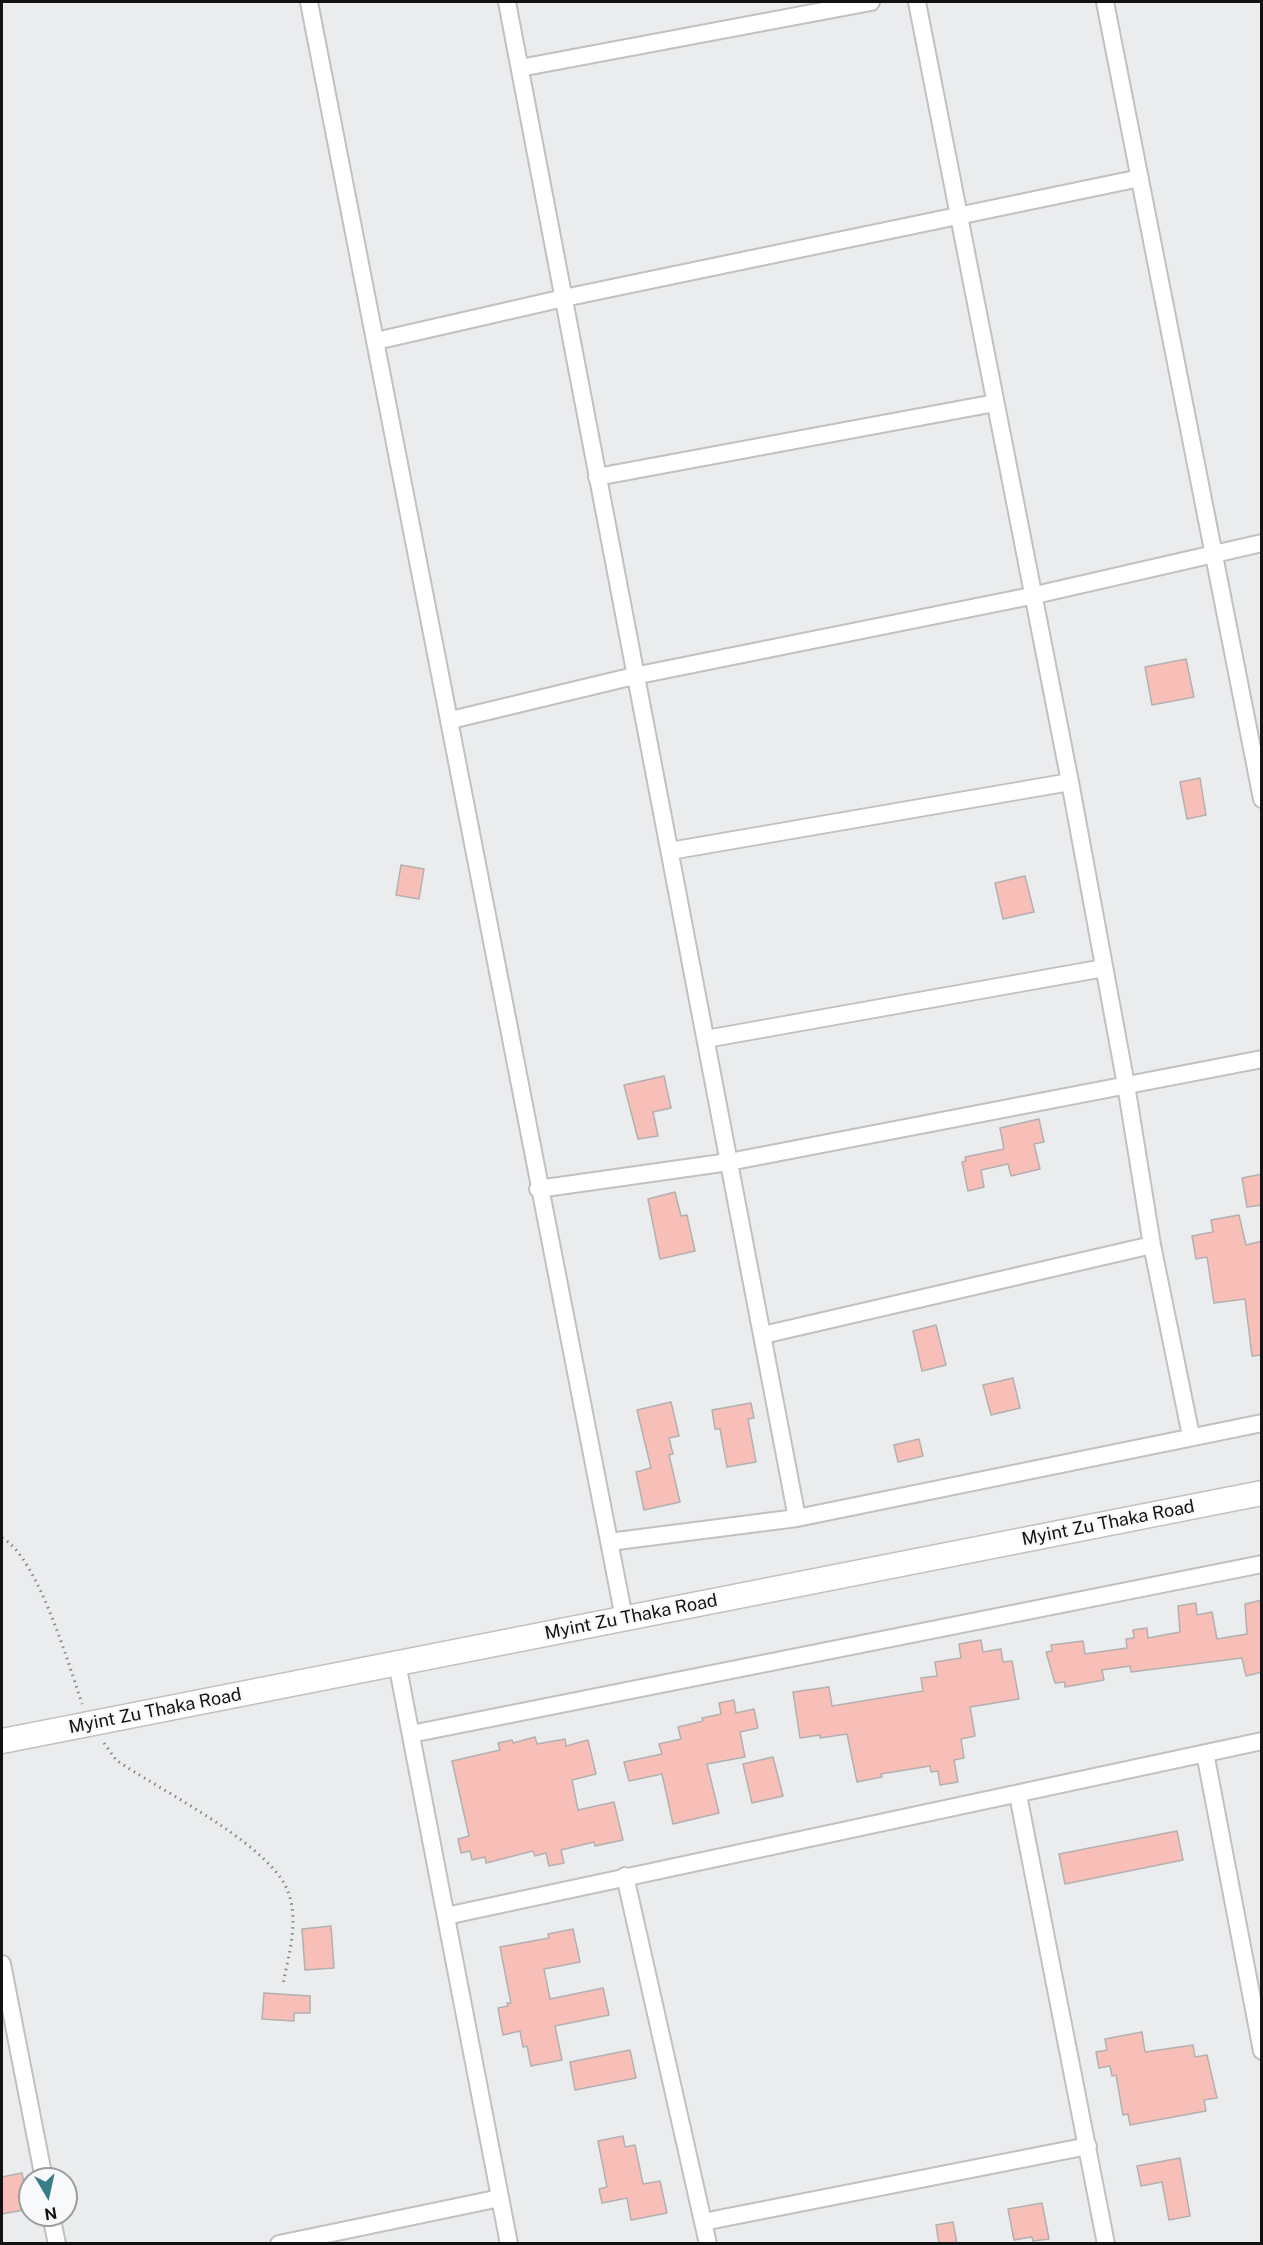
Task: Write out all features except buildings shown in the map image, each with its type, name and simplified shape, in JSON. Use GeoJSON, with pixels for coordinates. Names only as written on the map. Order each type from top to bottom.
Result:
{"type":"FeatureCollection","features":[{"type":"Feature","properties":{"kind":"street"},"geometry":{"type":"LineString","coordinates":[[309,2],[451,720],[538,1189],[624,1618]]}},
{"type":"Feature","properties":{"kind":"street"},"geometry":{"type":"LineString","coordinates":[[507,2],[634,676],[670,851],[797,1518]]}},
{"type":"Feature","properties":{"kind":"street"},"geometry":{"type":"LineString","coordinates":[[520,68],[871,2]]}},
{"type":"Feature","properties":{"kind":"street"},"geometry":{"type":"LineString","coordinates":[[917,2],[1031,596],[1070,782],[1126,1084],[1152,1245],[1191,1436]]}},
{"type":"Feature","properties":{"kind":"street"},"geometry":{"type":"LineString","coordinates":[[1105,2],[1262,799]]}},
{"type":"Feature","properties":{"kind":"street"},"geometry":{"type":"LineString","coordinates":[[376,341],[564,298],[1140,178]]}},
{"type":"Feature","properties":{"kind":"street"},"geometry":{"type":"LineString","coordinates":[[597,477],[995,403]]}},
{"type":"Feature","properties":{"kind":"street"},"geometry":{"type":"LineString","coordinates":[[451,720],[634,676],[1031,596],[1262,543]]}},
{"type":"Feature","properties":{"kind":"street"},"geometry":{"type":"LineString","coordinates":[[670,851],[1070,782]]}},
{"type":"Feature","properties":{"kind":"street"},"geometry":{"type":"LineString","coordinates":[[706,1038],[1104,968]]}},
{"type":"Feature","properties":{"kind":"street"},"geometry":{"type":"LineString","coordinates":[[538,1189],[729,1162],[1262,1059]]}},
{"type":"Feature","properties":{"kind":"street"},"geometry":{"type":"LineString","coordinates":[[763,1335],[1152,1245]]}},
{"type":"Feature","properties":{"kind":"street"},"geometry":{"type":"LineString","coordinates":[[609,1542],[797,1518],[1262,1423]]}},
{"type":"Feature","properties":{"kind":"street","name":"Myint Zu Thaka Road"},"geometry":{"type":"LineString","coordinates":[[2,1741],[1262,1493]]}},
{"type":"Feature","properties":{"kind":"street"},"geometry":{"type":"LineString","coordinates":[[411,1734],[1262,1564]]}},
{"type":"Feature","properties":{"kind":"street"},"geometry":{"type":"LineString","coordinates":[[397,1663],[509,2244]]}},
{"type":"Feature","properties":{"kind":"street"},"geometry":{"type":"LineString","coordinates":[[446,1916],[1262,1741]]}},
{"type":"Feature","properties":{"kind":"street"},"geometry":{"type":"LineString","coordinates":[[1205,1753],[1262,2051]]}},
{"type":"Feature","properties":{"kind":"street"},"geometry":{"type":"LineString","coordinates":[[1018,1795],[1106,2244]]}},
{"type":"Feature","properties":{"kind":"street"},"geometry":{"type":"LineString","coordinates":[[625,1876],[708,2244]]}},
{"type":"Feature","properties":{"kind":"street"},"geometry":{"type":"LineString","coordinates":[[2,1964],[42,2167]]}},
{"type":"Feature","properties":{"kind":"street"},"geometry":{"type":"LineString","coordinates":[[703,2222],[1088,2146]]}},
{"type":"Feature","properties":{"kind":"street"},"geometry":{"type":"LineString","coordinates":[[279,2244],[500,2198]]}},
{"type":"Feature","properties":{"kind":"street"},"geometry":{"type":"LineString","coordinates":[[53,2227],[57,2244]]}},
{"type":"Feature","properties":{"kind":"path"},"geometry":{"type":"LineString","coordinates":[[2,1538],[33,1576],[54,1623],[89,1724],[116,1760],[232,1833],[273,1868],[286,1886],[293,1914],[292,1935],[283,1984]]}}]}
